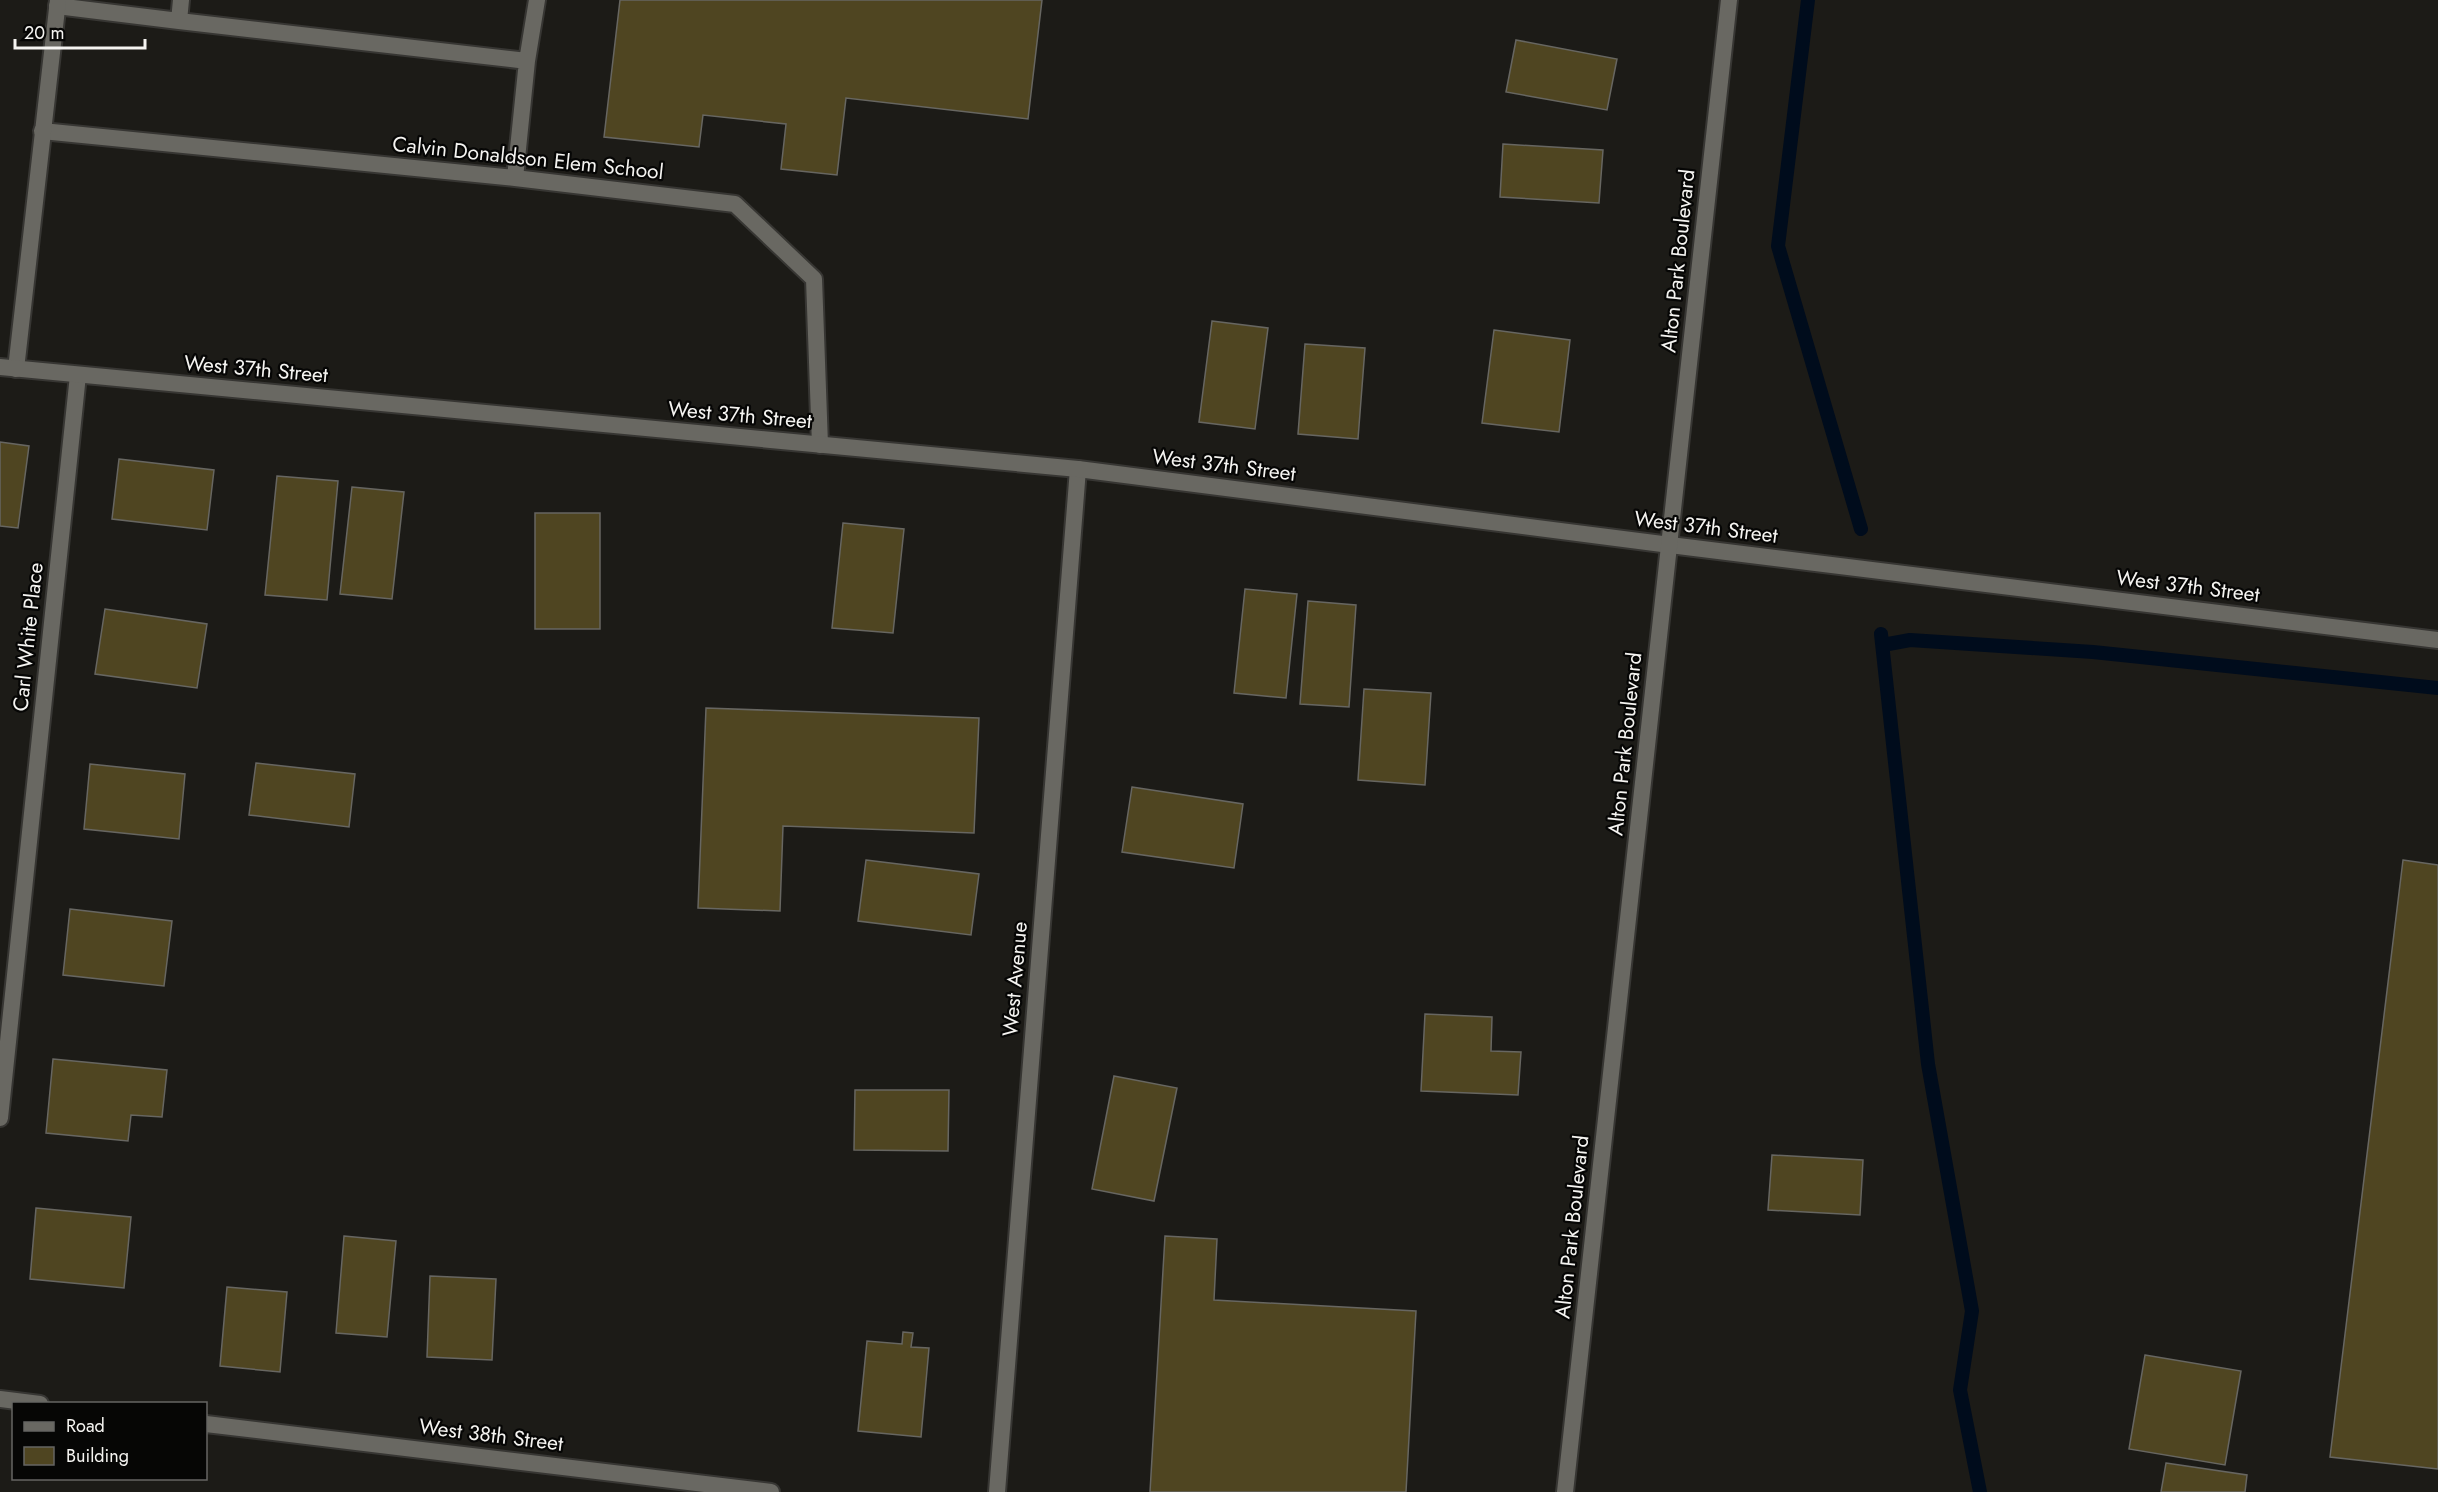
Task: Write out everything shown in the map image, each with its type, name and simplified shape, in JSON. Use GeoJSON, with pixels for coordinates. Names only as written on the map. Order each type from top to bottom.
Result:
{"type":"FeatureCollection","features":[{"type":"Feature","properties":{"kind":"street"},"geometry":{"type":"LineString","coordinates":[[179,21],[181,0]]}},
{"type":"Feature","properties":{"kind":"street"},"geometry":{"type":"LineString","coordinates":[[515,178],[527,61],[537,0]]}},
{"type":"Feature","properties":{"kind":"street","name":"Alton Park Boulevard"},"geometry":{"type":"LineString","coordinates":[[1565,1492],[1729,0]]}},
{"type":"Feature","properties":{"kind":"street"},"geometry":{"type":"LineString","coordinates":[[8,368],[42,131],[57,3],[179,21],[527,61]]}},
{"type":"Feature","properties":{"kind":"street","name":"Calvin Donaldson Elem School"},"geometry":{"type":"LineString","coordinates":[[42,131],[515,178],[735,204],[814,279],[820,445]]}},
{"type":"Feature","properties":{"kind":"street","name":"West 37th Street"},"geometry":{"type":"LineString","coordinates":[[8,368],[1078,469],[1670,546],[2438,640]]}},
{"type":"Feature","properties":{"kind":"street","name":"Carl White Place"},"geometry":{"type":"LineString","coordinates":[[0,1118],[78,375]]}},
{"type":"Feature","properties":{"kind":"street","name":"West Avenue"},"geometry":{"type":"LineString","coordinates":[[997,1492],[1078,469]]}},
{"type":"Feature","properties":{"kind":"street"},"geometry":{"type":"LineString","coordinates":[[0,1399],[24,1402]]}},
{"type":"Feature","properties":{"kind":"street","name":"West 38th Street"},"geometry":{"type":"LineString","coordinates":[[207,1424],[771,1492]]}},
{"type":"Feature","properties":{"kind":"building"},"geometry":{"type":"Polygon","coordinates":[[[620,0],[1042,0],[1028,119],[846,98],[837,175],[781,169],[786,124],[703,115],[699,147],[604,137],[620,0]]]}},
{"type":"Feature","properties":{"kind":"building"},"geometry":{"type":"Polygon","coordinates":[[[1516,40],[1617,59],[1607,110],[1506,92],[1516,40]]]}},
{"type":"Feature","properties":{"kind":"building"},"geometry":{"type":"Polygon","coordinates":[[[1503,144],[1603,150],[1599,203],[1500,197],[1503,144]]]}},
{"type":"Feature","properties":{"kind":"building"},"geometry":{"type":"Polygon","coordinates":[[[1212,321],[1268,328],[1255,429],[1199,422],[1212,321]]]}},
{"type":"Feature","properties":{"kind":"building"},"geometry":{"type":"Polygon","coordinates":[[[1494,330],[1570,340],[1559,432],[1482,423],[1494,330]]]}},
{"type":"Feature","properties":{"kind":"building"},"geometry":{"type":"Polygon","coordinates":[[[1305,344],[1365,348],[1358,439],[1298,434],[1305,344]]]}},
{"type":"Feature","properties":{"kind":"building"},"geometry":{"type":"Polygon","coordinates":[[[0,442],[29,446],[18,528],[0,526],[0,442]]]}},
{"type":"Feature","properties":{"kind":"building"},"geometry":{"type":"Polygon","coordinates":[[[119,459],[214,470],[207,530],[112,519],[119,459]]]}},
{"type":"Feature","properties":{"kind":"building"},"geometry":{"type":"Polygon","coordinates":[[[277,476],[338,481],[327,600],[265,595],[277,476]]]}},
{"type":"Feature","properties":{"kind":"building"},"geometry":{"type":"Polygon","coordinates":[[[352,487],[404,492],[392,599],[340,594],[352,487]]]}},
{"type":"Feature","properties":{"kind":"building"},"geometry":{"type":"Polygon","coordinates":[[[535,513],[600,513],[600,629],[535,629],[535,513]]]}},
{"type":"Feature","properties":{"kind":"building"},"geometry":{"type":"Polygon","coordinates":[[[843,523],[904,529],[893,633],[832,628],[843,523]]]}},
{"type":"Feature","properties":{"kind":"building"},"geometry":{"type":"Polygon","coordinates":[[[1245,589],[1297,594],[1286,698],[1234,693],[1245,589]]]}},
{"type":"Feature","properties":{"kind":"building"},"geometry":{"type":"Polygon","coordinates":[[[1308,601],[1356,605],[1349,707],[1300,704],[1308,601]]]}},
{"type":"Feature","properties":{"kind":"building"},"geometry":{"type":"Polygon","coordinates":[[[105,609],[207,624],[197,688],[95,674],[105,609]]]}},
{"type":"Feature","properties":{"kind":"building"},"geometry":{"type":"Polygon","coordinates":[[[1364,689],[1431,693],[1425,785],[1358,780],[1364,689]]]}},
{"type":"Feature","properties":{"kind":"building"},"geometry":{"type":"Polygon","coordinates":[[[706,708],[979,718],[974,833],[783,826],[780,911],[698,908],[706,708]]]}},
{"type":"Feature","properties":{"kind":"building"},"geometry":{"type":"Polygon","coordinates":[[[256,763],[355,774],[349,827],[249,815],[256,763]]]}},
{"type":"Feature","properties":{"kind":"building"},"geometry":{"type":"Polygon","coordinates":[[[90,764],[185,774],[179,839],[84,829],[90,764]]]}},
{"type":"Feature","properties":{"kind":"building"},"geometry":{"type":"Polygon","coordinates":[[[1132,787],[1243,804],[1234,868],[1122,852],[1132,787]]]}},
{"type":"Feature","properties":{"kind":"building"},"geometry":{"type":"Polygon","coordinates":[[[866,860],[979,874],[971,935],[858,921],[866,860]]]}},
{"type":"Feature","properties":{"kind":"building"},"geometry":{"type":"Polygon","coordinates":[[[2403,860],[2438,865],[2438,1469],[2330,1457],[2403,860]]]}},
{"type":"Feature","properties":{"kind":"building"},"geometry":{"type":"Polygon","coordinates":[[[70,909],[172,921],[164,986],[63,975],[70,909]]]}},
{"type":"Feature","properties":{"kind":"building"},"geometry":{"type":"Polygon","coordinates":[[[1425,1014],[1492,1017],[1491,1051],[1521,1052],[1518,1095],[1421,1091],[1425,1014]]]}},
{"type":"Feature","properties":{"kind":"building"},"geometry":{"type":"Polygon","coordinates":[[[53,1059],[167,1070],[162,1117],[131,1115],[128,1141],[46,1133],[53,1059]]]}},
{"type":"Feature","properties":{"kind":"building"},"geometry":{"type":"Polygon","coordinates":[[[1114,1076],[1177,1088],[1154,1201],[1092,1189],[1114,1076]]]}},
{"type":"Feature","properties":{"kind":"building"},"geometry":{"type":"Polygon","coordinates":[[[855,1090],[949,1090],[948,1151],[854,1150],[855,1090]]]}},
{"type":"Feature","properties":{"kind":"building"},"geometry":{"type":"Polygon","coordinates":[[[1772,1155],[1863,1160],[1860,1215],[1768,1210],[1772,1155]]]}},
{"type":"Feature","properties":{"kind":"building"},"geometry":{"type":"Polygon","coordinates":[[[36,1208],[131,1217],[124,1288],[30,1279],[36,1208]]]}},
{"type":"Feature","properties":{"kind":"building"},"geometry":{"type":"Polygon","coordinates":[[[344,1236],[396,1241],[387,1337],[336,1333],[344,1236]]]}},
{"type":"Feature","properties":{"kind":"building"},"geometry":{"type":"Polygon","coordinates":[[[1165,1236],[1217,1239],[1214,1300],[1416,1311],[1406,1492],[1150,1492],[1165,1236]]]}},
{"type":"Feature","properties":{"kind":"building"},"geometry":{"type":"Polygon","coordinates":[[[430,1276],[496,1279],[492,1360],[427,1357],[430,1276]]]}},
{"type":"Feature","properties":{"kind":"building"},"geometry":{"type":"Polygon","coordinates":[[[227,1287],[287,1292],[280,1372],[220,1366],[227,1287]]]}},
{"type":"Feature","properties":{"kind":"building"},"geometry":{"type":"Polygon","coordinates":[[[903,1332],[913,1333],[911,1347],[929,1348],[921,1437],[858,1431],[867,1341],[902,1344],[903,1332]]]}},
{"type":"Feature","properties":{"kind":"building"},"geometry":{"type":"Polygon","coordinates":[[[2145,1355],[2241,1371],[2225,1465],[2129,1449],[2145,1355]]]}},
{"type":"Feature","properties":{"kind":"building"},"geometry":{"type":"Polygon","coordinates":[[[2166,1463],[2247,1475],[2245,1492],[2161,1492],[2166,1463]]]}},
{"type":"Feature","properties":{"kind":"waterway"},"geometry":{"type":"LineString","coordinates":[[1808,0],[1778,246],[1861,529]]}},
{"type":"Feature","properties":{"kind":"waterway"},"geometry":{"type":"LineString","coordinates":[[1881,634],[1928,1064],[1972,1311],[1960,1390],[1980,1492]]}},
{"type":"Feature","properties":{"kind":"waterway"},"geometry":{"type":"LineString","coordinates":[[1883,645],[1910,640],[2093,652],[2438,688]]}}]}
